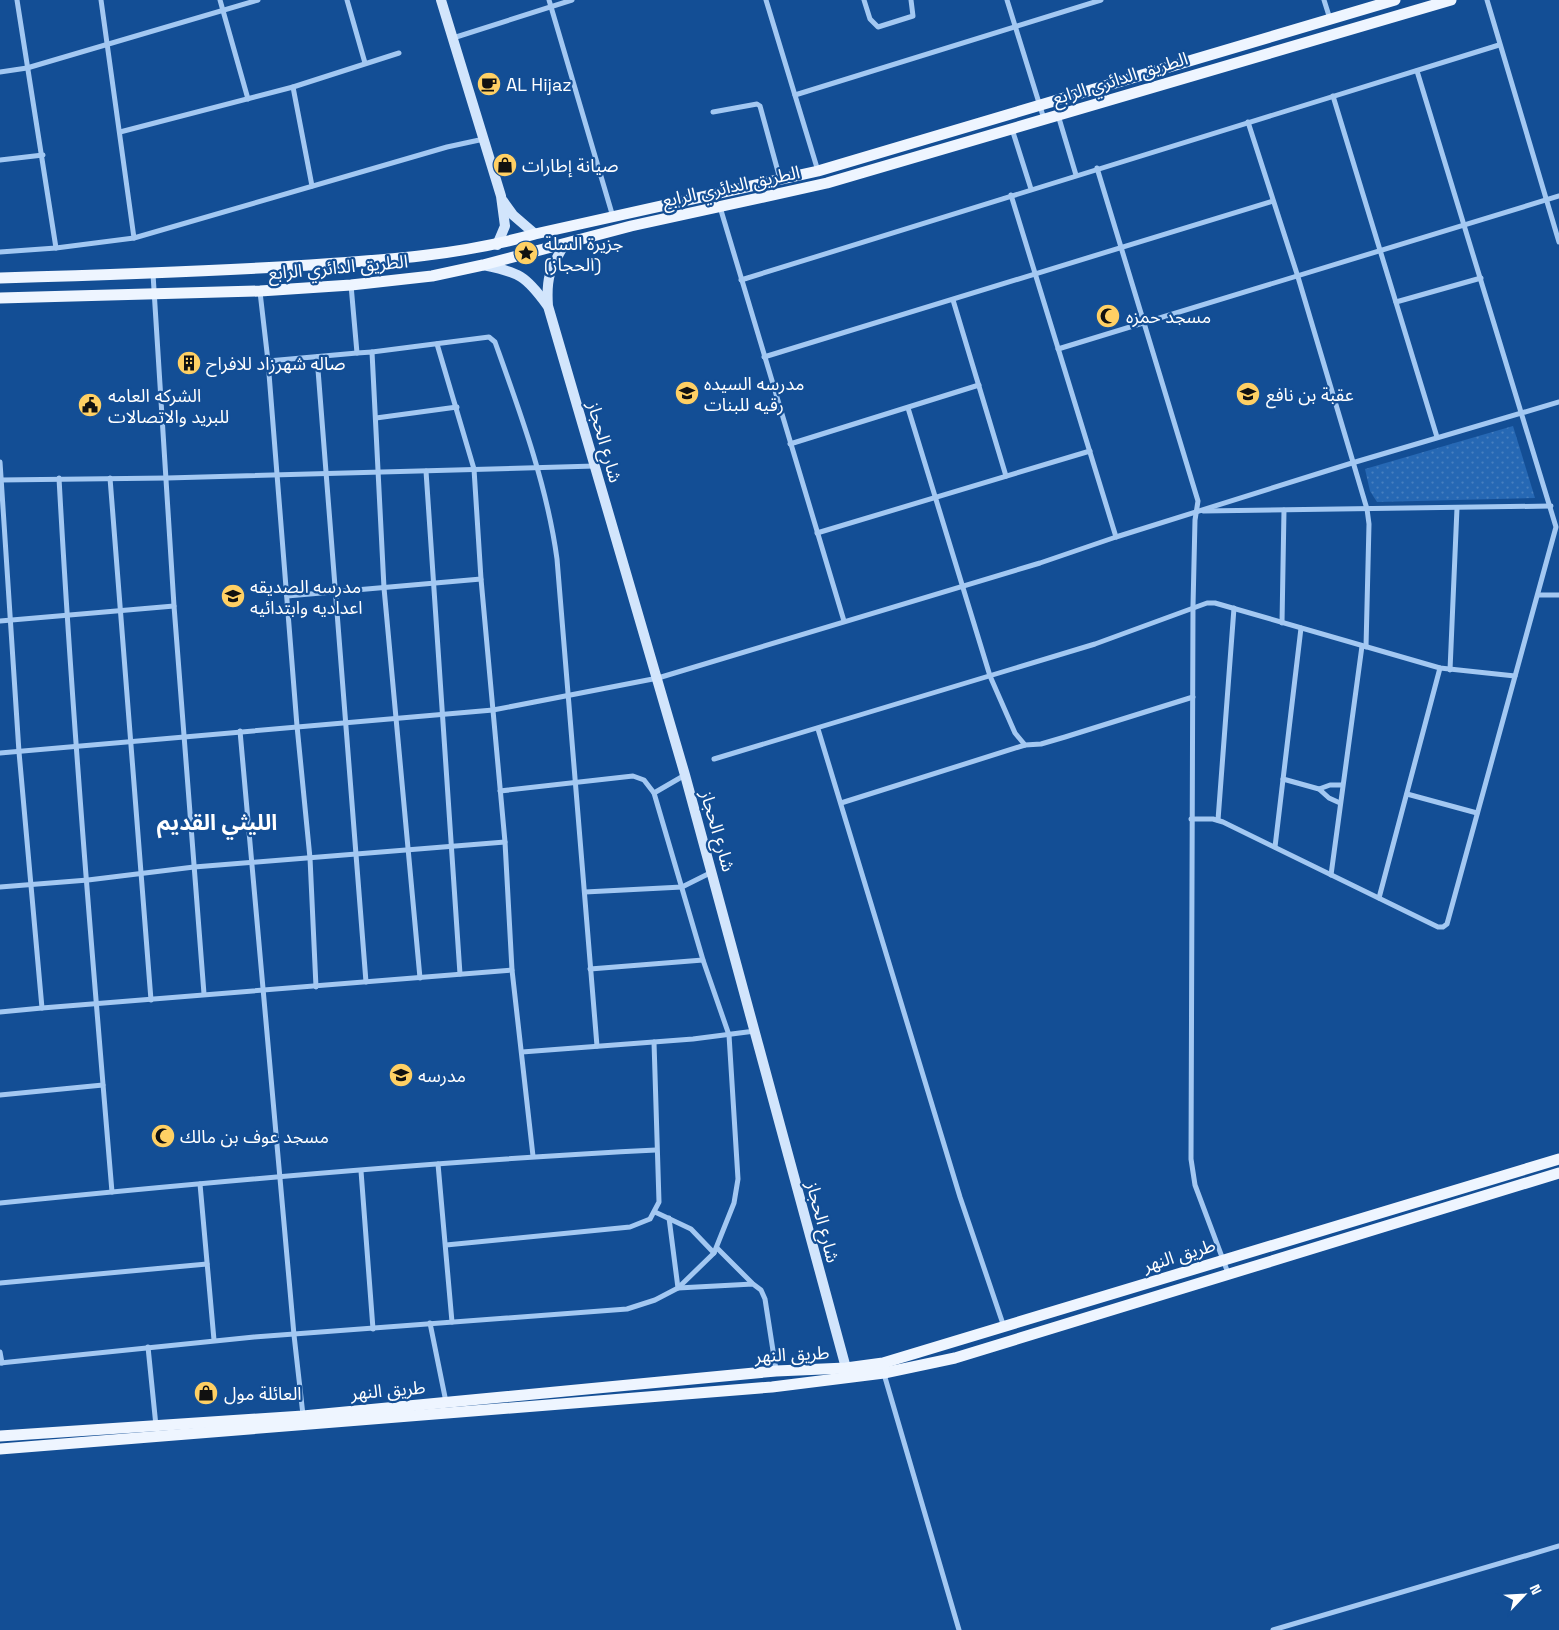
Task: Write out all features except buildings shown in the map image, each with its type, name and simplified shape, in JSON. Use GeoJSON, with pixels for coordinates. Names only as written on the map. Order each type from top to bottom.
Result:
{"type":"FeatureCollection","features":[{"type":"Feature","properties":{"kind":"main road"},"geometry":{"type":"LineString","coordinates":[[441,0],[500,196],[506,226],[497,245]]}},
{"type":"Feature","properties":{"kind":"main road","name":"الطريق الدائري الرابع"},"geometry":{"type":"LineString","coordinates":[[0,278],[153,274],[384,260],[497,245],[535,234],[614,218],[818,171],[1394,0]]}},
{"type":"Feature","properties":{"kind":"main road","name":"الطريق الدائري الرابع"},"geometry":{"type":"LineString","coordinates":[[0,298],[153,295],[260,290],[350,285],[432,276],[564,246],[623,228],[827,183],[1451,0]]}},
{"type":"Feature","properties":{"kind":"main road"},"geometry":{"type":"LineString","coordinates":[[500,196],[513,215],[535,234]]}},
{"type":"Feature","properties":{"kind":"main road","name":"شارع الحجاز"},"geometry":{"type":"LineString","coordinates":[[564,246],[548,275],[546,284],[548,306],[658,678],[756,1031],[846,1368]]}},
{"type":"Feature","properties":{"kind":"main road","name":"شارع الحجاز"},"geometry":{"type":"LineString","coordinates":[[483,265],[509,272],[529,281],[548,306]]}},
{"type":"Feature","properties":{"kind":"main road","name":"طريق النهر"},"geometry":{"type":"LineString","coordinates":[[0,1436],[303,1416],[776,1371],[846,1368],[882,1362],[1004,1327],[1559,1159]]}},
{"type":"Feature","properties":{"kind":"main road","name":"طريق النهر"},"geometry":{"type":"LineString","coordinates":[[0,1449],[772,1387],[884,1373],[956,1358],[1559,1173]]}},
{"type":"Feature","properties":{"kind":"main road"},"geometry":{"type":"LineString","coordinates":[[71,1444],[72,1430]]}},
{"type":"Feature","properties":{"kind":"street"},"geometry":{"type":"LineString","coordinates":[[17,0],[43,155],[56,248]]}},
{"type":"Feature","properties":{"kind":"street"},"geometry":{"type":"LineString","coordinates":[[100,0],[134,238]]}},
{"type":"Feature","properties":{"kind":"street"},"geometry":{"type":"LineString","coordinates":[[220,0],[248,99]]}},
{"type":"Feature","properties":{"kind":"street"},"geometry":{"type":"LineString","coordinates":[[0,72],[27,68],[258,0]]}},
{"type":"Feature","properties":{"kind":"street"},"geometry":{"type":"LineString","coordinates":[[347,0],[365,63]]}},
{"type":"Feature","properties":{"kind":"street"},"geometry":{"type":"LineString","coordinates":[[453,38],[550,3],[572,0]]}},
{"type":"Feature","properties":{"kind":"street"},"geometry":{"type":"LineString","coordinates":[[766,0],[818,171]]}},
{"type":"Feature","properties":{"kind":"street"},"geometry":{"type":"LineString","coordinates":[[864,0],[870,19],[878,27],[913,16],[914,9],[911,0]]}},
{"type":"Feature","properties":{"kind":"street"},"geometry":{"type":"LineString","coordinates":[[1007,0],[1044,118]]}},
{"type":"Feature","properties":{"kind":"street"},"geometry":{"type":"LineString","coordinates":[[795,95],[1101,0]]}},
{"type":"Feature","properties":{"kind":"street"},"geometry":{"type":"LineString","coordinates":[[1324,0],[1330,18]]}},
{"type":"Feature","properties":{"kind":"street"},"geometry":{"type":"LineString","coordinates":[[1487,0],[1499,46],[1559,242]]}},
{"type":"Feature","properties":{"kind":"street"},"geometry":{"type":"LineString","coordinates":[[550,3],[614,218]]}},
{"type":"Feature","properties":{"kind":"street"},"geometry":{"type":"LineString","coordinates":[[740,280],[1097,168],[1499,46]]}},
{"type":"Feature","properties":{"kind":"street"},"geometry":{"type":"LineString","coordinates":[[120,132],[293,87],[399,53]]}},
{"type":"Feature","properties":{"kind":"street"},"geometry":{"type":"LineString","coordinates":[[1191,819],[1218,820],[1438,927],[1445,926],[1556,530],[1551,506],[1523,413],[1417,71]]}},
{"type":"Feature","properties":{"kind":"street"},"geometry":{"type":"LineString","coordinates":[[293,87],[312,186]]}},
{"type":"Feature","properties":{"kind":"street"},"geometry":{"type":"LineString","coordinates":[[1333,96],[1437,437]]}},
{"type":"Feature","properties":{"kind":"street"},"geometry":{"type":"LineString","coordinates":[[712,112],[757,104],[760,106],[780,179]]}},
{"type":"Feature","properties":{"kind":"street"},"geometry":{"type":"LineString","coordinates":[[1058,114],[1076,175]]}},
{"type":"Feature","properties":{"kind":"street"},"geometry":{"type":"LineString","coordinates":[[1248,122],[1298,277],[1367,509],[1369,524],[1364,647],[1342,784],[1331,875]]}},
{"type":"Feature","properties":{"kind":"street"},"geometry":{"type":"LineString","coordinates":[[1012,128],[1031,189]]}},
{"type":"Feature","properties":{"kind":"street"},"geometry":{"type":"LineString","coordinates":[[0,252],[56,248],[134,238],[448,147],[484,139]]}},
{"type":"Feature","properties":{"kind":"street"},"geometry":{"type":"LineString","coordinates":[[0,160],[43,155]]}},
{"type":"Feature","properties":{"kind":"street"},"geometry":{"type":"LineString","coordinates":[[1097,168],[1198,501],[1198,511],[1195,520],[1193,606],[1191,1159],[1195,1185],[1228,1273]]}},
{"type":"Feature","properties":{"kind":"street"},"geometry":{"type":"LineString","coordinates":[[1011,195],[1116,537]]}},
{"type":"Feature","properties":{"kind":"street"},"geometry":{"type":"LineString","coordinates":[[1058,349],[1559,196]]}},
{"type":"Feature","properties":{"kind":"street"},"geometry":{"type":"LineString","coordinates":[[764,357],[1121,249],[1273,200]]}},
{"type":"Feature","properties":{"kind":"street"},"geometry":{"type":"LineString","coordinates":[[720,207],[740,280],[844,621]]}},
{"type":"Feature","properties":{"kind":"street"},"geometry":{"type":"LineString","coordinates":[[153,274],[174,606],[204,994]]}},
{"type":"Feature","properties":{"kind":"street"},"geometry":{"type":"LineString","coordinates":[[1396,302],[1480,278]]}},
{"type":"Feature","properties":{"kind":"street"},"geometry":{"type":"LineString","coordinates":[[350,285],[357,352]]}},
{"type":"Feature","properties":{"kind":"street"},"geometry":{"type":"LineString","coordinates":[[260,290],[268,361],[297,726],[310,858],[316,987]]}},
{"type":"Feature","properties":{"kind":"street"},"geometry":{"type":"LineString","coordinates":[[954,300],[1006,476]]}},
{"type":"Feature","properties":{"kind":"street"},"geometry":{"type":"LineString","coordinates":[[268,361],[372,352],[489,336],[495,342],[553,528],[569,696],[597,1046]]}},
{"type":"Feature","properties":{"kind":"street"},"geometry":{"type":"LineString","coordinates":[[437,344],[474,469],[481,579],[505,842],[512,970],[533,1156]]}},
{"type":"Feature","properties":{"kind":"street"},"geometry":{"type":"LineString","coordinates":[[372,352],[384,588],[398,718],[420,978]]}},
{"type":"Feature","properties":{"kind":"street"},"geometry":{"type":"LineString","coordinates":[[317,357],[366,982]]}},
{"type":"Feature","properties":{"kind":"street"},"geometry":{"type":"LineString","coordinates":[[790,444],[978,385]]}},
{"type":"Feature","properties":{"kind":"street"},"geometry":{"type":"LineString","coordinates":[[0,753],[130,740],[493,710],[658,678],[964,586],[1352,463],[1559,402]]}},
{"type":"Feature","properties":{"kind":"street"},"geometry":{"type":"LineString","coordinates":[[376,418],[457,407]]}},
{"type":"Feature","properties":{"kind":"street"},"geometry":{"type":"LineString","coordinates":[[908,408],[990,676],[1015,733],[1025,745]]}},
{"type":"Feature","properties":{"kind":"street"},"geometry":{"type":"LineString","coordinates":[[817,533],[1090,452]]}},
{"type":"Feature","properties":{"kind":"street"},"geometry":{"type":"LineString","coordinates":[[0,462],[19,752],[42,1008]]}},
{"type":"Feature","properties":{"kind":"street"},"geometry":{"type":"LineString","coordinates":[[1,480],[167,478],[277,473],[595,466]]}},
{"type":"Feature","properties":{"kind":"street"},"geometry":{"type":"LineString","coordinates":[[426,471],[460,974]]}},
{"type":"Feature","properties":{"kind":"street"},"geometry":{"type":"LineString","coordinates":[[58,478],[66,616],[112,1192]]}},
{"type":"Feature","properties":{"kind":"street"},"geometry":{"type":"LineString","coordinates":[[110,478],[139,873],[151,1000]]}},
{"type":"Feature","properties":{"kind":"street"},"geometry":{"type":"LineString","coordinates":[[1198,511],[1551,506]]}},
{"type":"Feature","properties":{"kind":"street"},"geometry":{"type":"LineString","coordinates":[[1450,670],[1457,508]]}},
{"type":"Feature","properties":{"kind":"street"},"geometry":{"type":"LineString","coordinates":[[1282,623],[1284,510]]}},
{"type":"Feature","properties":{"kind":"street"},"geometry":{"type":"LineString","coordinates":[[287,596],[481,579]]}},
{"type":"Feature","properties":{"kind":"street"},"geometry":{"type":"LineString","coordinates":[[1538,594],[1559,595]]}},
{"type":"Feature","properties":{"kind":"street"},"geometry":{"type":"LineString","coordinates":[[714,760],[1095,644],[1179,614],[1193,606],[1215,603],[1440,668],[1515,676]]}},
{"type":"Feature","properties":{"kind":"street"},"geometry":{"type":"LineString","coordinates":[[0,621],[174,606]]}},
{"type":"Feature","properties":{"kind":"street"},"geometry":{"type":"LineString","coordinates":[[1218,820],[1234,608]]}},
{"type":"Feature","properties":{"kind":"street"},"geometry":{"type":"LineString","coordinates":[[1275,847],[1300,628]]}},
{"type":"Feature","properties":{"kind":"street"},"geometry":{"type":"LineString","coordinates":[[1379,898],[1440,668]]}},
{"type":"Feature","properties":{"kind":"street"},"geometry":{"type":"LineString","coordinates":[[841,803],[1025,745],[1041,744],[1065,737],[1193,696]]}},
{"type":"Feature","properties":{"kind":"street"},"geometry":{"type":"LineString","coordinates":[[818,729],[960,1197],[1004,1327]]}},
{"type":"Feature","properties":{"kind":"street"},"geometry":{"type":"LineString","coordinates":[[240,731],[294,1335],[303,1416]]}},
{"type":"Feature","properties":{"kind":"street"},"geometry":{"type":"LineString","coordinates":[[654,792],[685,775]]}},
{"type":"Feature","properties":{"kind":"street"},"geometry":{"type":"LineString","coordinates":[[0,1352],[1,1363],[214,1340],[627,1309],[656,1300],[678,1288],[715,1250],[734,1203],[738,1179],[729,1035],[703,960],[654,792],[639,777],[500,791]]}},
{"type":"Feature","properties":{"kind":"street"},"geometry":{"type":"LineString","coordinates":[[1283,779],[1319,789],[1325,796],[1340,803]]}},
{"type":"Feature","properties":{"kind":"street"},"geometry":{"type":"LineString","coordinates":[[1319,789],[1326,785],[1342,784]]}},
{"type":"Feature","properties":{"kind":"street"},"geometry":{"type":"LineString","coordinates":[[1407,794],[1477,813]]}},
{"type":"Feature","properties":{"kind":"street"},"geometry":{"type":"LineString","coordinates":[[0,887],[88,880],[194,867],[505,842]]}},
{"type":"Feature","properties":{"kind":"street"},"geometry":{"type":"LineString","coordinates":[[585,892],[682,887],[712,872]]}},
{"type":"Feature","properties":{"kind":"street"},"geometry":{"type":"LineString","coordinates":[[590,969],[703,960]]}},
{"type":"Feature","properties":{"kind":"street"},"geometry":{"type":"LineString","coordinates":[[0,1012],[512,970]]}},
{"type":"Feature","properties":{"kind":"street"},"geometry":{"type":"LineString","coordinates":[[522,1052],[654,1042],[756,1031]]}},
{"type":"Feature","properties":{"kind":"street"},"geometry":{"type":"LineString","coordinates":[[446,1245],[630,1228],[641,1225],[655,1212],[659,1202],[654,1042]]}},
{"type":"Feature","properties":{"kind":"street"},"geometry":{"type":"LineString","coordinates":[[0,1095],[103,1086]]}},
{"type":"Feature","properties":{"kind":"street"},"geometry":{"type":"LineString","coordinates":[[0,1203],[280,1176],[533,1156],[656,1150]]}},
{"type":"Feature","properties":{"kind":"street"},"geometry":{"type":"LineString","coordinates":[[438,1164],[452,1322]]}},
{"type":"Feature","properties":{"kind":"street"},"geometry":{"type":"LineString","coordinates":[[361,1171],[373,1329]]}},
{"type":"Feature","properties":{"kind":"street"},"geometry":{"type":"LineString","coordinates":[[200,1184],[214,1340]]}},
{"type":"Feature","properties":{"kind":"street"},"geometry":{"type":"LineString","coordinates":[[655,1212],[691,1229],[761,1290],[765,1299],[776,1371]]}},
{"type":"Feature","properties":{"kind":"street"},"geometry":{"type":"LineString","coordinates":[[668,1218],[678,1288]]}},
{"type":"Feature","properties":{"kind":"street"},"geometry":{"type":"LineString","coordinates":[[0,1283],[207,1264]]}},
{"type":"Feature","properties":{"kind":"street"},"geometry":{"type":"LineString","coordinates":[[678,1288],[753,1284]]}},
{"type":"Feature","properties":{"kind":"street"},"geometry":{"type":"LineString","coordinates":[[430,1323],[446,1403]]}},
{"type":"Feature","properties":{"kind":"street"},"geometry":{"type":"LineString","coordinates":[[148,1347],[156,1426]]}},
{"type":"Feature","properties":{"kind":"street"},"geometry":{"type":"LineString","coordinates":[[884,1373],[959,1630]]}},
{"type":"Feature","properties":{"kind":"street"},"geometry":{"type":"LineString","coordinates":[[1273,1630],[1559,1546]]}},
{"type":"Feature","properties":{"kind":"shaded area"},"geometry":{"type":"Polygon","coordinates":[[[1513,426],[1535,498],[1377,502],[1370,491],[1365,469],[1513,426]]]}},
{"type":"Feature","properties":{"kind":"place","name":"AL Hijaz"},"geometry":{"type":"Point","coordinates":[489,84]}},
{"type":"Feature","properties":{"kind":"place","name":"صيانة إطارات"},"geometry":{"type":"Point","coordinates":[505,165]}},
{"type":"Feature","properties":{"kind":"place","name":"جزيرة السلة (الحجاز)"},"geometry":{"type":"Point","coordinates":[526,253]}},
{"type":"Feature","properties":{"kind":"place","name":"مسجد حمزه"},"geometry":{"type":"Point","coordinates":[1108,316]}},
{"type":"Feature","properties":{"kind":"place","name":"صاله شهرزاد للافراح"},"geometry":{"type":"Point","coordinates":[189,363]}},
{"type":"Feature","properties":{"kind":"place","name":"مدرسه السيده رقيه للبنات"},"geometry":{"type":"Point","coordinates":[687,393]}},
{"type":"Feature","properties":{"kind":"place","name":"عقبة بن نافع"},"geometry":{"type":"Point","coordinates":[1248,394]}},
{"type":"Feature","properties":{"kind":"place","name":"الشركه العامه للبريد والاتصالات"},"geometry":{"type":"Point","coordinates":[90,405]}},
{"type":"Feature","properties":{"kind":"place","name":"مدرسه الصديقه اعداديه وابتدائيه"},"geometry":{"type":"Point","coordinates":[233,596]}},
{"type":"Feature","properties":{"kind":"place","name":"مدرسه"},"geometry":{"type":"Point","coordinates":[401,1075]}},
{"type":"Feature","properties":{"kind":"place","name":"مسجد عوف بن مالك"},"geometry":{"type":"Point","coordinates":[163,1136]}},
{"type":"Feature","properties":{"kind":"place","name":"العائلة مول"},"geometry":{"type":"Point","coordinates":[206,1393]}},
{"type":"Feature","properties":{"kind":"district","name":"الليثي القديم"},"geometry":{"type":"Point","coordinates":[217,822]}}]}
